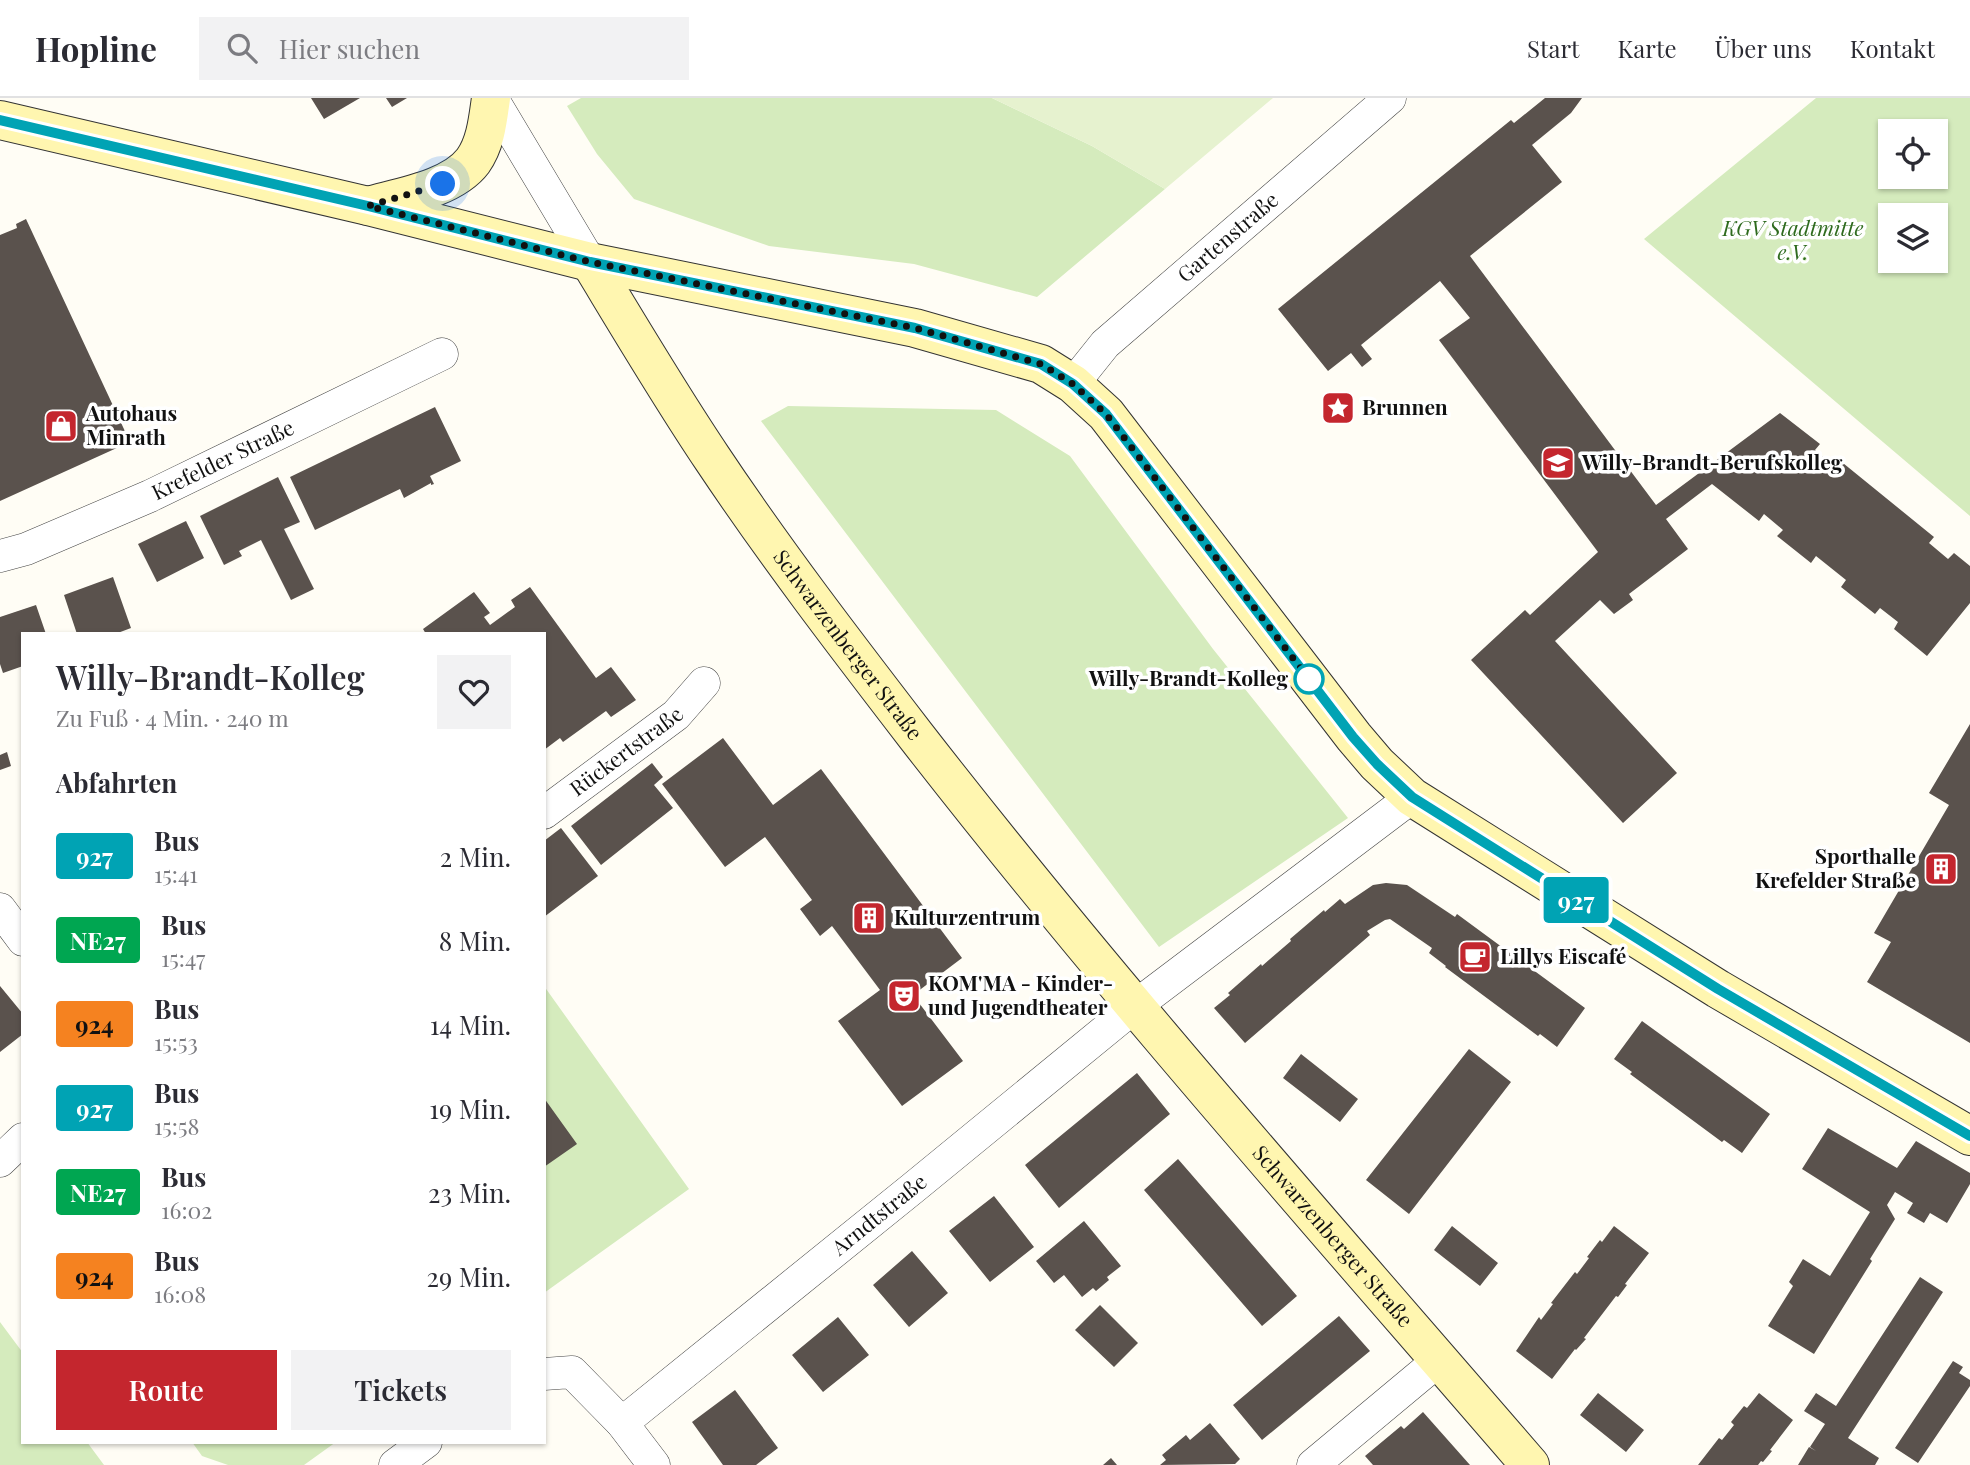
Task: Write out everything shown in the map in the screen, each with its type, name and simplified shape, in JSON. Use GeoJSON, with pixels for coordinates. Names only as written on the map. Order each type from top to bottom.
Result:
{"type":"FeatureCollection","features":[{"type":"Feature","properties":{"kind":"main road"},"geometry":{"type":"LineString","coordinates":[[368,206],[443,184],[462,173],[474,161],[483,143],[491,98]]}},
{"type":"Feature","properties":{"kind":"main road"},"geometry":{"type":"LineString","coordinates":[[0,120],[368,206],[590,262],[915,328],[1041,364],[1073,384],[1106,414],[1353,737],[1412,797],[1718,989],[1970,1136]]}},
{"type":"Feature","properties":{"kind":"main road","name":"Schwarzenberger Straße"},"geometry":{"type":"LineString","coordinates":[[590,262],[711,457],[837,634],[969,804],[1134,1007],[1530,1465]]}},
{"type":"Feature","properties":{"kind":"street"},"geometry":{"type":"LineString","coordinates":[[491,98],[590,262]]}},
{"type":"Feature","properties":{"kind":"street","name":"Gartenstraße"},"geometry":{"type":"LineString","coordinates":[[1073,384],[1105,344],[1390,98]]}},
{"type":"Feature","properties":{"kind":"street","name":"Krefelder Straße"},"geometry":{"type":"LineString","coordinates":[[0,556],[26,549],[150,496],[442,354]]}},
{"type":"Feature","properties":{"kind":"street","name":"Rückertstraße"},"geometry":{"type":"LineString","coordinates":[[546,812],[676,715],[704,683]]}},
{"type":"Feature","properties":{"kind":"street"},"geometry":{"type":"LineString","coordinates":[[1134,1007],[1412,797]]}},
{"type":"Feature","properties":{"kind":"street"},"geometry":{"type":"LineString","coordinates":[[0,909],[21,937]]}},
{"type":"Feature","properties":{"kind":"street","name":"Arndtstraße"},"geometry":{"type":"LineString","coordinates":[[622,1423],[1134,1007]]}},
{"type":"Feature","properties":{"kind":"street"},"geometry":{"type":"LineString","coordinates":[[0,1161],[21,1141]]}},
{"type":"Feature","properties":{"kind":"street"},"geometry":{"type":"LineString","coordinates":[[1314,1465],[1439,1360]]}},
{"type":"Feature","properties":{"kind":"street"},"geometry":{"type":"LineString","coordinates":[[546,1374],[572,1372],[622,1423],[654,1465]]}},
{"type":"Feature","properties":{"kind":"street"},"geometry":{"type":"LineString","coordinates":[[396,1465],[423,1444]]}},
{"type":"Feature","properties":{"kind":"green space"},"geometry":{"type":"Polygon","coordinates":[[[581,98],[992,98],[1092,146],[1165,189],[1037,297],[914,264],[769,246],[634,199],[597,154],[567,106],[581,98]]]}},
{"type":"Feature","properties":{"kind":"green space"},"geometry":{"type":"Polygon","coordinates":[[[992,98],[1273,98],[1165,189],[1092,146],[992,98]]]}},
{"type":"Feature","properties":{"kind":"green space","name":"KGV Stadtmitte e.V."},"geometry":{"type":"Polygon","coordinates":[[[1816,98],[1970,98],[1970,516],[1644,239],[1816,98]]]}},
{"type":"Feature","properties":{"kind":"green space"},"geometry":{"type":"Polygon","coordinates":[[[788,406],[996,410],[1070,456],[1213,649],[1348,818],[1159,947],[761,421],[788,406]]]}},
{"type":"Feature","properties":{"kind":"green space"},"geometry":{"type":"Polygon","coordinates":[[[546,989],[689,1189],[546,1292],[546,989]]]}},
{"type":"Feature","properties":{"kind":"green space"},"geometry":{"type":"Polygon","coordinates":[[[0,1322],[21,1350],[21,1444],[88,1444],[104,1465],[0,1465],[0,1322]]]}},
{"type":"Feature","properties":{"kind":"green space"},"geometry":{"type":"Polygon","coordinates":[[[193,1444],[333,1444],[304,1465],[228,1465],[202,1456],[193,1444]]]}},
{"type":"Feature","properties":{"kind":"building"},"geometry":{"type":"Polygon","coordinates":[[[311,98],[360,98],[324,119],[311,98]]]}},
{"type":"Feature","properties":{"kind":"building"},"geometry":{"type":"Polygon","coordinates":[[[386,98],[407,98],[392,107],[386,98]]]}},
{"type":"Feature","properties":{"kind":"building"},"geometry":{"type":"Polygon","coordinates":[[[1545,98],[1582,98],[1571,113],[1532,145],[1562,182],[1470,256],[1656,505],[1780,413],[1820,444],[1815,450],[1832,465],[1838,459],[1934,537],[1929,543],[1948,559],[1954,553],[1970,566],[1970,603],[1927,656],[1894,629],[1898,622],[1880,608],[1875,614],[1841,587],[1846,580],[1816,556],[1811,563],[1777,536],[1783,530],[1764,514],[1759,521],[1712,484],[1666,519],[1688,549],[1629,594],[1633,600],[1614,614],[1600,600],[1555,641],[1677,773],[1623,823],[1471,660],[1525,610],[1530,615],[1598,552],[1439,340],[1470,318],[1440,281],[1361,345],[1372,359],[1362,367],[1351,353],[1328,371],[1278,309],[1511,120],[1514,123],[1545,98]]]}},
{"type":"Feature","properties":{"kind":"building"},"geometry":{"type":"Polygon","coordinates":[[[26,219],[130,442],[0,501],[0,235],[17,228],[16,224],[26,219]]]}},
{"type":"Feature","properties":{"kind":"building"},"geometry":{"type":"Polygon","coordinates":[[[435,407],[461,461],[430,476],[434,484],[431,483],[404,498],[400,489],[315,530],[290,477],[435,407]]]}},
{"type":"Feature","properties":{"kind":"building"},"geometry":{"type":"Polygon","coordinates":[[[278,477],[300,522],[284,529],[314,589],[291,600],[261,540],[239,551],[242,556],[224,565],[200,516],[278,477]]]}},
{"type":"Feature","properties":{"kind":"building"},"geometry":{"type":"Polygon","coordinates":[[[186,521],[204,558],[157,582],[138,544],[186,521]]]}},
{"type":"Feature","properties":{"kind":"building"},"geometry":{"type":"Polygon","coordinates":[[[113,577],[131,628],[120,632],[76,632],[64,595],[113,577]]]}},
{"type":"Feature","properties":{"kind":"building"},"geometry":{"type":"Polygon","coordinates":[[[530,587],[596,678],[611,667],[636,700],[611,717],[606,711],[563,742],[560,738],[546,748],[546,632],[425,632],[423,629],[474,592],[490,613],[484,617],[490,625],[515,607],[511,600],[530,587]]]}},
{"type":"Feature","properties":{"kind":"building"},"geometry":{"type":"Polygon","coordinates":[[[36,605],[45,632],[21,632],[21,667],[3,673],[0,664],[0,617],[36,605]]]}},
{"type":"Feature","properties":{"kind":"building","name":"Sporthalle Krefelder Straße"},"geometry":{"type":"Polygon","coordinates":[[[1970,724],[1970,1043],[1867,982],[1891,942],[1874,933],[1949,805],[1929,793],[1970,724]]]}},
{"type":"Feature","properties":{"kind":"building","name":"Kulturzentrum"},"geometry":{"type":"Polygon","coordinates":[[[723,738],[773,805],[821,769],[962,958],[913,995],[963,1061],[902,1106],[838,1021],[880,990],[832,926],[820,936],[800,909],[812,900],[765,837],[725,867],[662,784],[723,738]]]}},
{"type":"Feature","properties":{"kind":"building"},"geometry":{"type":"Polygon","coordinates":[[[7,752],[11,766],[0,770],[0,755],[7,752]]]}},
{"type":"Feature","properties":{"kind":"building"},"geometry":{"type":"Polygon","coordinates":[[[652,763],[663,777],[654,785],[673,808],[601,865],[571,826],[652,763]]]}},
{"type":"Feature","properties":{"kind":"building"},"geometry":{"type":"Polygon","coordinates":[[[561,828],[598,876],[546,915],[546,839],[561,828]]]}},
{"type":"Feature","properties":{"kind":"building"},"geometry":{"type":"Polygon","coordinates":[[[1373,885],[1407,885],[1455,917],[1457,914],[1585,1008],[1557,1047],[1445,967],[1429,953],[1432,948],[1390,919],[1367,931],[1370,935],[1245,1043],[1214,1008],[1324,910],[1325,912],[1340,899],[1345,904],[1373,885]]]}},
{"type":"Feature","properties":{"kind":"building"},"geometry":{"type":"Polygon","coordinates":[[[0,986],[21,1012],[21,1036],[0,1052],[0,986]]]}},
{"type":"Feature","properties":{"kind":"building"},"geometry":{"type":"Polygon","coordinates":[[[1642,1021],[1770,1114],[1742,1153],[1724,1140],[1722,1142],[1630,1074],[1632,1072],[1614,1059],[1642,1021]]]}},
{"type":"Feature","properties":{"kind":"building"},"geometry":{"type":"Polygon","coordinates":[[[1469,1049],[1511,1082],[1409,1214],[1366,1180],[1469,1049]]]}},
{"type":"Feature","properties":{"kind":"building"},"geometry":{"type":"Polygon","coordinates":[[[1301,1054],[1358,1099],[1340,1122],[1283,1078],[1301,1054]]]}},
{"type":"Feature","properties":{"kind":"building"},"geometry":{"type":"Polygon","coordinates":[[[1137,1073],[1170,1114],[1059,1208],[1025,1165],[1137,1073]]]}},
{"type":"Feature","properties":{"kind":"building"},"geometry":{"type":"Polygon","coordinates":[[[546,1101],[577,1144],[546,1166],[546,1101]]]}},
{"type":"Feature","properties":{"kind":"building"},"geometry":{"type":"Polygon","coordinates":[[[1828,1128],[1897,1168],[1916,1141],[1970,1173],[1970,1184],[1947,1223],[1930,1213],[1924,1223],[1907,1213],[1913,1203],[1895,1192],[1887,1205],[1895,1219],[1814,1354],[1768,1326],[1793,1286],[1789,1282],[1803,1259],[1830,1276],[1870,1212],[1802,1169],[1828,1128]]]}},
{"type":"Feature","properties":{"kind":"building"},"geometry":{"type":"Polygon","coordinates":[[[1178,1159],[1297,1296],[1262,1326],[1144,1190],[1178,1159]]]}},
{"type":"Feature","properties":{"kind":"building"},"geometry":{"type":"Polygon","coordinates":[[[994,1196],[1034,1247],[990,1282],[949,1231],[994,1196]]]}},
{"type":"Feature","properties":{"kind":"building"},"geometry":{"type":"Polygon","coordinates":[[[1084,1221],[1121,1266],[1107,1277],[1109,1280],[1096,1291],[1093,1288],[1082,1297],[1064,1275],[1054,1283],[1036,1261],[1084,1221]]]}},
{"type":"Feature","properties":{"kind":"building"},"geometry":{"type":"Polygon","coordinates":[[[1452,1226],[1498,1263],[1480,1286],[1434,1250],[1452,1226]]]}},
{"type":"Feature","properties":{"kind":"building"},"geometry":{"type":"Polygon","coordinates":[[[1614,1226],[1649,1253],[1618,1297],[1616,1296],[1584,1338],[1586,1339],[1552,1379],[1516,1351],[1539,1317],[1541,1320],[1575,1272],[1577,1274],[1600,1240],[1602,1242],[1614,1226]]]}},
{"type":"Feature","properties":{"kind":"building"},"geometry":{"type":"Polygon","coordinates":[[[912,1251],[948,1293],[909,1327],[873,1285],[912,1251]]]}},
{"type":"Feature","properties":{"kind":"building"},"geometry":{"type":"Polygon","coordinates":[[[1920,1277],[1943,1292],[1848,1438],[1879,1458],[1875,1465],[1798,1465],[1809,1447],[1816,1451],[1810,1447],[1825,1424],[1804,1411],[1816,1393],[1836,1406],[1920,1277]]]}},
{"type":"Feature","properties":{"kind":"building"},"geometry":{"type":"Polygon","coordinates":[[[1100,1305],[1138,1343],[1114,1367],[1075,1330],[1100,1305]]]}},
{"type":"Feature","properties":{"kind":"building"},"geometry":{"type":"Polygon","coordinates":[[[1339,1316],[1370,1351],[1262,1440],[1233,1405],[1339,1316]]]}},
{"type":"Feature","properties":{"kind":"building"},"geometry":{"type":"Polygon","coordinates":[[[838,1317],[869,1355],[823,1392],[792,1355],[838,1317]]]}},
{"type":"Feature","properties":{"kind":"building"},"geometry":{"type":"Polygon","coordinates":[[[1953,1361],[1963,1367],[1959,1373],[1970,1380],[1970,1386],[1918,1463],[1895,1448],[1953,1361]]]}},
{"type":"Feature","properties":{"kind":"building"},"geometry":{"type":"Polygon","coordinates":[[[735,1390],[778,1448],[756,1465],[723,1465],[692,1422],[735,1390]]]}},
{"type":"Feature","properties":{"kind":"building"},"geometry":{"type":"Polygon","coordinates":[[[1598,1393],[1644,1430],[1626,1452],[1580,1415],[1598,1393]]]}},
{"type":"Feature","properties":{"kind":"building"},"geometry":{"type":"Polygon","coordinates":[[[1759,1393],[1793,1420],[1763,1462],[1758,1465],[1698,1465],[1719,1438],[1722,1440],[1734,1425],[1731,1422],[1744,1406],[1747,1408],[1759,1393]]]}},
{"type":"Feature","properties":{"kind":"building"},"geometry":{"type":"Polygon","coordinates":[[[1423,1412],[1470,1465],[1373,1465],[1365,1456],[1401,1426],[1404,1429],[1423,1412]]]}},
{"type":"Feature","properties":{"kind":"building"},"geometry":{"type":"Polygon","coordinates":[[[1210,1423],[1240,1459],[1235,1464],[1160,1465],[1166,1460],[1162,1455],[1186,1435],[1190,1440],[1210,1423]]]}},
{"type":"Feature","properties":{"kind":"building"},"geometry":{"type":"Polygon","coordinates":[[[1111,1458],[1117,1465],[1103,1465],[1111,1458]]]}},
{"type":"Feature","properties":{"kind":"bus line","name":"927"},"geometry":{"type":"LineString","coordinates":[[0,120],[368,206],[590,262],[915,328],[1041,364],[1073,384],[1106,414],[1353,737],[1412,797],[1718,989],[1970,1136]]}},
{"type":"Feature","properties":{"kind":"place","name":"Brunnen"},"geometry":{"type":"Point","coordinates":[1338,408]}},
{"type":"Feature","properties":{"kind":"place","name":"Autohaus Minrath"},"geometry":{"type":"Point","coordinates":[61,426]}},
{"type":"Feature","properties":{"kind":"place","name":"Willy-Brandt-Berufskolleg"},"geometry":{"type":"Point","coordinates":[1558,463]}},
{"type":"Feature","properties":{"kind":"place","name":"Willy-Brandt-Kolleg"},"geometry":{"type":"Point","coordinates":[1309,679]}},
{"type":"Feature","properties":{"kind":"place","name":"Sporthalle Krefelder Straße"},"geometry":{"type":"Point","coordinates":[1941,869]}},
{"type":"Feature","properties":{"kind":"place","name":"Kulturzentrum"},"geometry":{"type":"Point","coordinates":[869,918]}},
{"type":"Feature","properties":{"kind":"place","name":"Lillys Eiscafé"},"geometry":{"type":"Point","coordinates":[1475,957]}},
{"type":"Feature","properties":{"kind":"place","name":"KOM'MA - Kinder- und Jugendtheater"},"geometry":{"type":"Point","coordinates":[904,996]}},
{"type":"Feature","properties":{"kind":"route"},"geometry":{"type":"LineString","coordinates":[[443,184],[368,206],[590,262],[915,328],[1041,364],[1073,384],[1106,414],[1309,679]]}}]}
